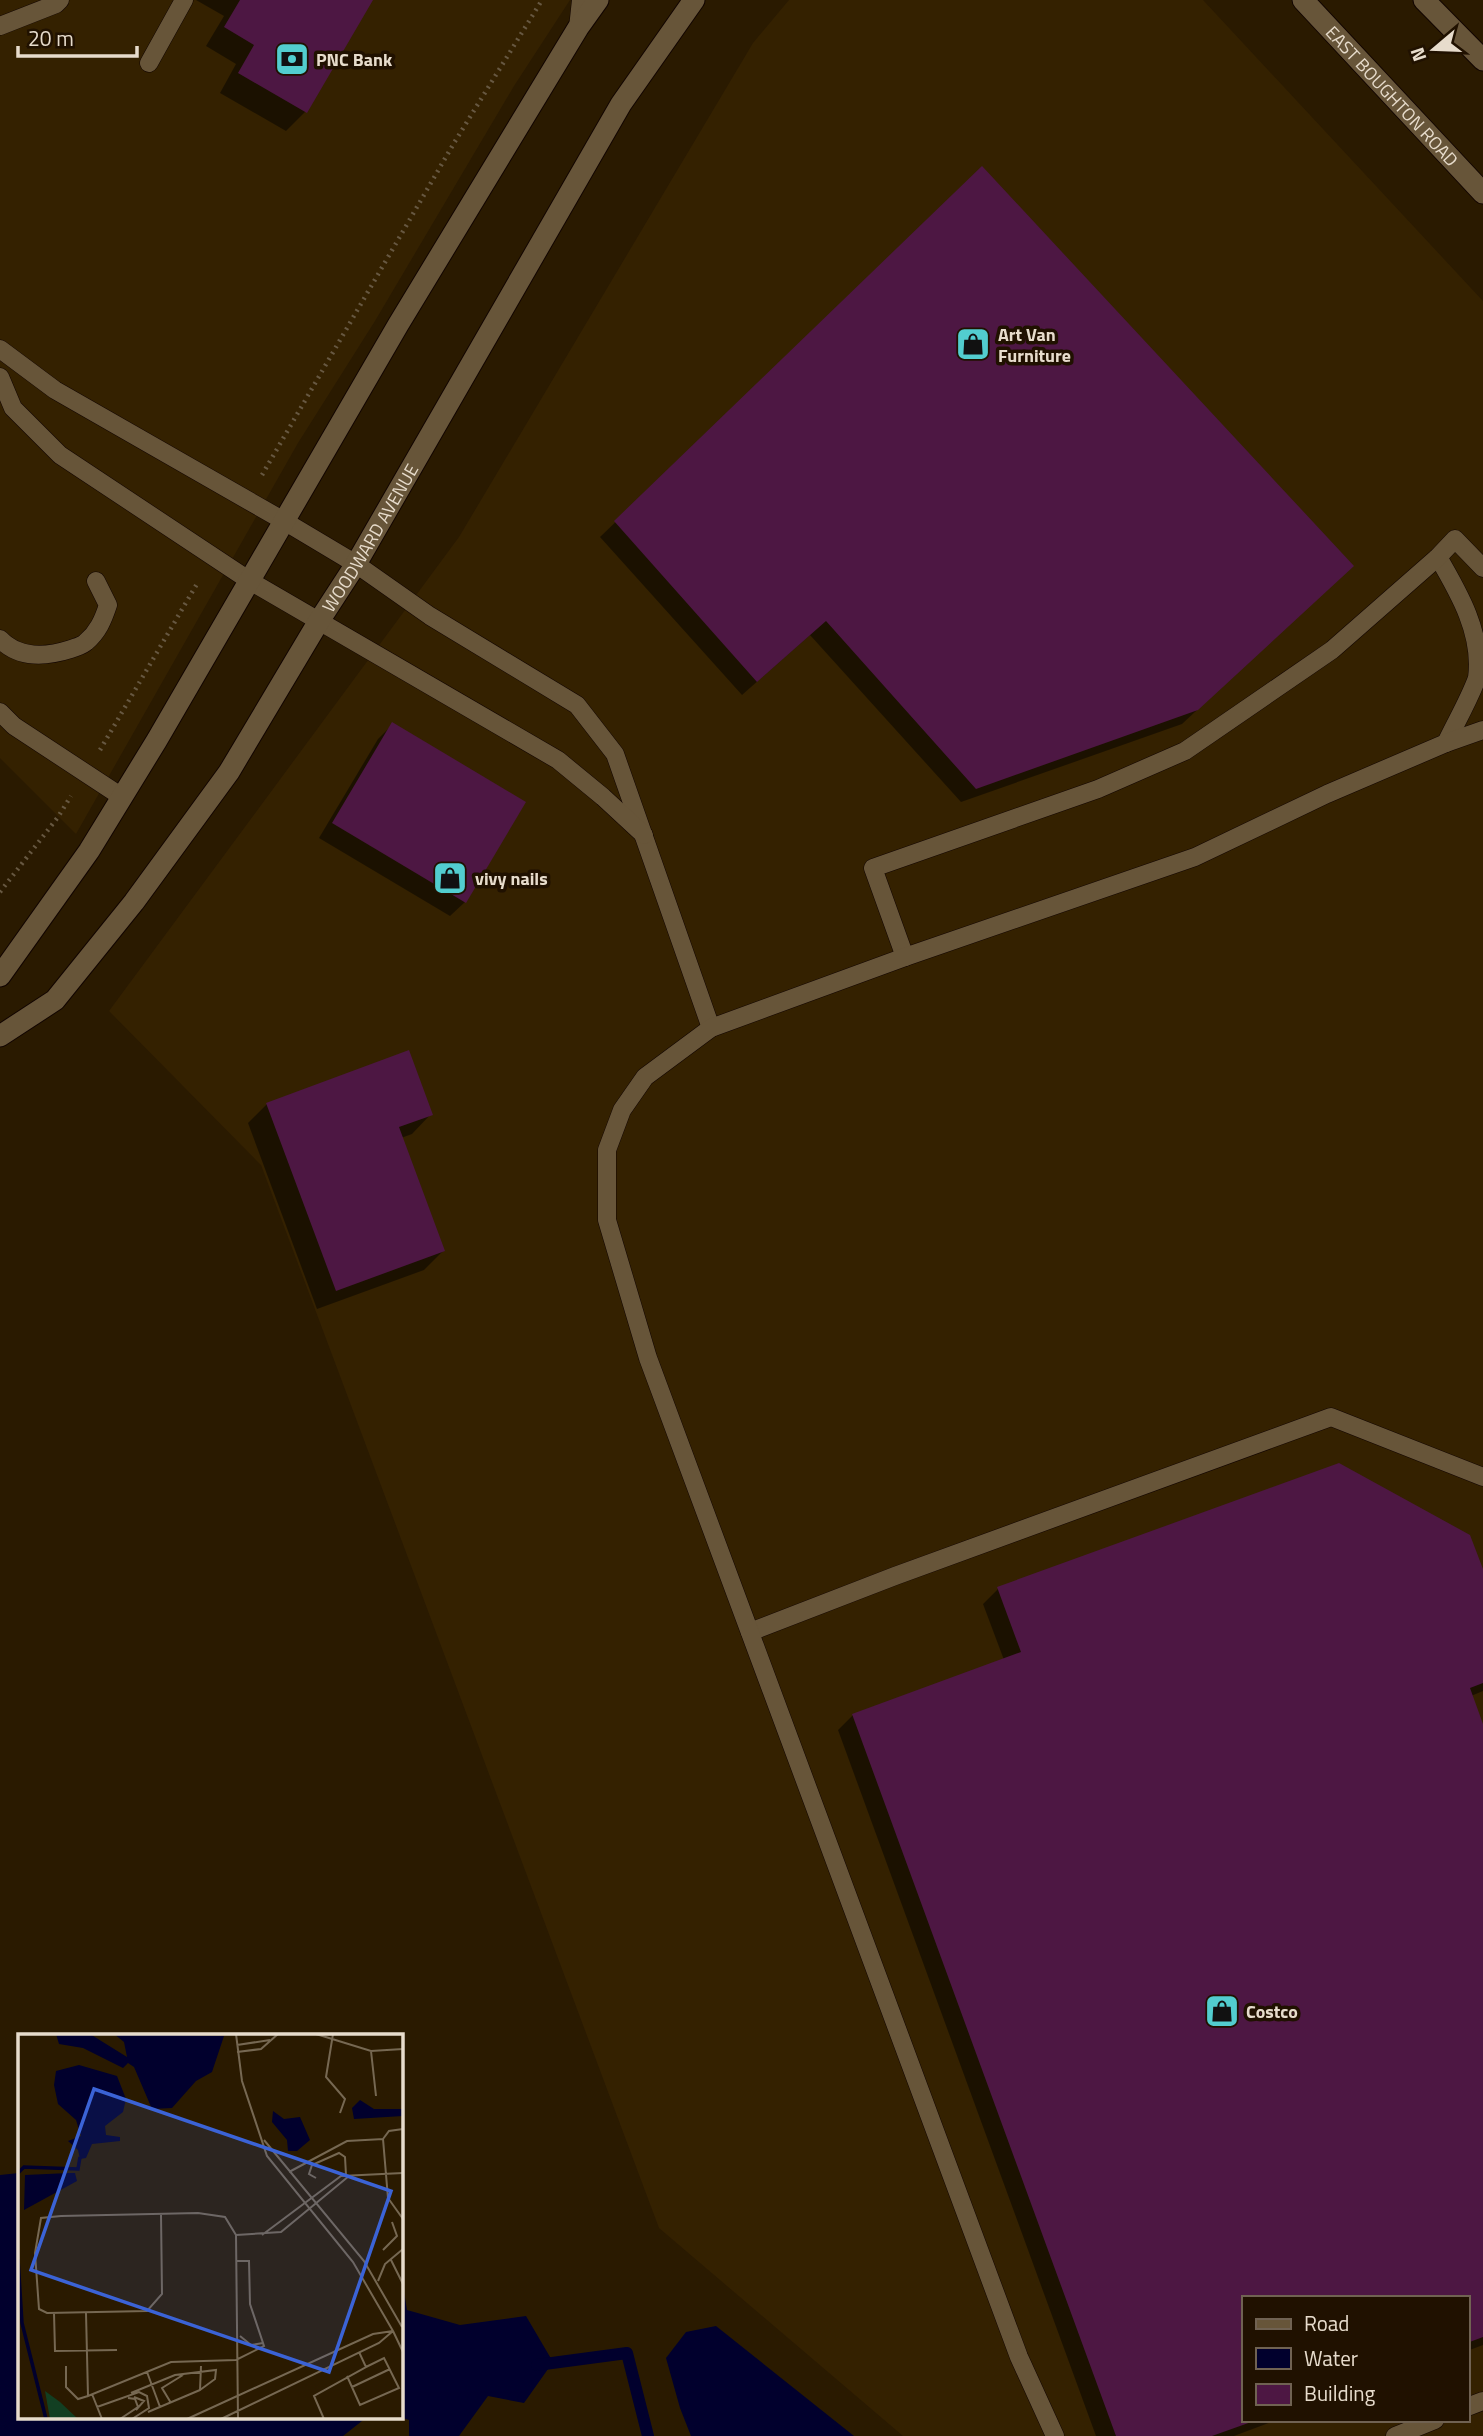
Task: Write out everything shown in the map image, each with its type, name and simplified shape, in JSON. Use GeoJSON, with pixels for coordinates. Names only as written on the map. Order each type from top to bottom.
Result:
{"type":"FeatureCollection","features":[{"type":"Feature","properties":{"kind":"main road"},"geometry":{"type":"LineString","coordinates":[[0,976],[89,851],[398,325],[598,0]]}},
{"type":"Feature","properties":{"kind":"main road","name":"WOODWARD AVENUE"},"geometry":{"type":"LineString","coordinates":[[0,1036],[55,1000],[134,902],[229,772],[319,621],[356,565],[621,104],[694,0]]}},
{"type":"Feature","properties":{"kind":"main road","name":"EAST BOUGHTON ROAD"},"geometry":{"type":"LineString","coordinates":[[1303,0],[1483,193]]}},
{"type":"Feature","properties":{"kind":"main road"},"geometry":{"type":"LineString","coordinates":[[1424,0],[1483,60]]}},
{"type":"Feature","properties":{"kind":"lane"},"geometry":{"type":"LineString","coordinates":[[0,26],[60,0]]}},
{"type":"Feature","properties":{"kind":"lane"},"geometry":{"type":"LineString","coordinates":[[149,63],[184,0]]}},
{"type":"Feature","properties":{"kind":"lane"},"geometry":{"type":"LineString","coordinates":[[579,28],[580,0]]}},
{"type":"Feature","properties":{"kind":"lane"},"geometry":{"type":"LineString","coordinates":[[0,349],[55,390],[284,520],[430,615],[577,705],[615,754],[711,1028]]}},
{"type":"Feature","properties":{"kind":"lane"},"geometry":{"type":"LineString","coordinates":[[0,377],[13,408],[60,455],[250,581],[558,760],[646,837]]}},
{"type":"Feature","properties":{"kind":"lane"},"geometry":{"type":"LineString","coordinates":[[905,957],[873,868],[1098,789],[1185,751],[1332,650],[1455,539],[1483,568]]}},
{"type":"Feature","properties":{"kind":"lane"},"geometry":{"type":"LineString","coordinates":[[1438,557],[1474,620],[1482,643],[1478,676],[1446,743]]}},
{"type":"Feature","properties":{"kind":"lane"},"geometry":{"type":"LineString","coordinates":[[0,639],[8,647],[31,656],[60,653],[84,644],[102,624],[108,605],[96,580]]}},
{"type":"Feature","properties":{"kind":"lane"},"geometry":{"type":"LineString","coordinates":[[0,712],[14,726],[122,797]]}},
{"type":"Feature","properties":{"kind":"lane"},"geometry":{"type":"LineString","coordinates":[[1055,2436],[1019,2357],[648,1358],[607,1220],[607,1150],[622,1110],[645,1077],[711,1028],[905,957],[1195,857],[1327,794],[1483,730]]}},
{"type":"Feature","properties":{"kind":"lane"},"geometry":{"type":"LineString","coordinates":[[750,1632],[895,1576],[1331,1417],[1483,1477]]}},
{"type":"Feature","properties":{"kind":"lane"},"geometry":{"type":"LineString","coordinates":[[1395,2436],[1430,2422]]}},
{"type":"Feature","properties":{"kind":"path"},"geometry":{"type":"LineString","coordinates":[[270,462],[454,143],[542,0]]}},
{"type":"Feature","properties":{"kind":"path"},"geometry":{"type":"LineString","coordinates":[[112,730],[195,589]]}},
{"type":"Feature","properties":{"kind":"path"},"geometry":{"type":"LineString","coordinates":[[0,892],[58,817]]}},
{"type":"Feature","properties":{"kind":"shaded area"},"geometry":{"type":"Polygon","coordinates":[[[0,0],[570,0],[514,86],[375,321],[298,443],[76,834],[0,758],[0,0]]]}},
{"type":"Feature","properties":{"kind":"shaded area"},"geometry":{"type":"Polygon","coordinates":[[[789,0],[1203,0],[1483,301],[1483,2436],[903,2436],[659,2228],[261,1165],[109,1011],[459,537],[753,43],[789,0]]]}},
{"type":"Feature","properties":{"kind":"water"},"geometry":{"type":"Polygon","coordinates":[[[18,2173],[18,2418],[366,2418],[343,2436],[0,2436],[0,2175],[18,2173]]]}},
{"type":"Feature","properties":{"kind":"water"},"geometry":{"type":"Polygon","coordinates":[[[402,2279],[407,2310],[460,2325],[526,2316],[553,2362],[524,2403],[488,2396],[459,2436],[409,2436],[409,2420],[402,2418],[402,2279]]]}},
{"type":"Feature","properties":{"kind":"water"},"geometry":{"type":"Polygon","coordinates":[[[716,2326],[854,2436],[691,2436],[666,2358],[686,2332],[716,2326]]]}},
{"type":"Feature","properties":{"kind":"building","name":"PNC Bank"},"geometry":{"type":"Polygon","coordinates":[[[240,0],[373,0],[307,113],[238,73],[254,45],[224,27],[240,0]]]}},
{"type":"Feature","properties":{"kind":"building","name":"Art Van Furniture"},"geometry":{"type":"Polygon","coordinates":[[[982,166],[1354,566],[1198,710],[976,789],[826,621],[757,682],[614,521],[982,166]]]}},
{"type":"Feature","properties":{"kind":"building"},"geometry":{"type":"Polygon","coordinates":[[[392,722],[526,802],[466,903],[332,823],[392,722]]]}},
{"type":"Feature","properties":{"kind":"building"},"geometry":{"type":"Polygon","coordinates":[[[409,1050],[433,1115],[399,1127],[445,1251],[336,1291],[266,1103],[409,1050]]]}},
{"type":"Feature","properties":{"kind":"building","name":"Costco"},"geometry":{"type":"Polygon","coordinates":[[[1339,1463],[1470,1535],[1483,1569],[1483,1683],[1470,1688],[1483,1724],[1483,2337],[1469,2342],[1469,2296],[1242,2296],[1242,2422],[1251,2422],[1212,2436],[1116,2436],[852,1714],[1021,1652],[997,1587],[1339,1463]]]}},
{"type":"Feature","properties":{"kind":"waterway"},"geometry":{"type":"LineString","coordinates":[[537,2365],[627,2353],[648,2436]]}},
{"type":"Feature","properties":{"kind":"place","name":"PNC Bank"},"geometry":{"type":"Point","coordinates":[292,59]}},
{"type":"Feature","properties":{"kind":"place","name":"Art Van Furniture"},"geometry":{"type":"Point","coordinates":[973,344]}},
{"type":"Feature","properties":{"kind":"place","name":"vivy nails"},"geometry":{"type":"Point","coordinates":[450,878]}},
{"type":"Feature","properties":{"kind":"place","name":"Costco"},"geometry":{"type":"Point","coordinates":[1222,2011]}}]}
